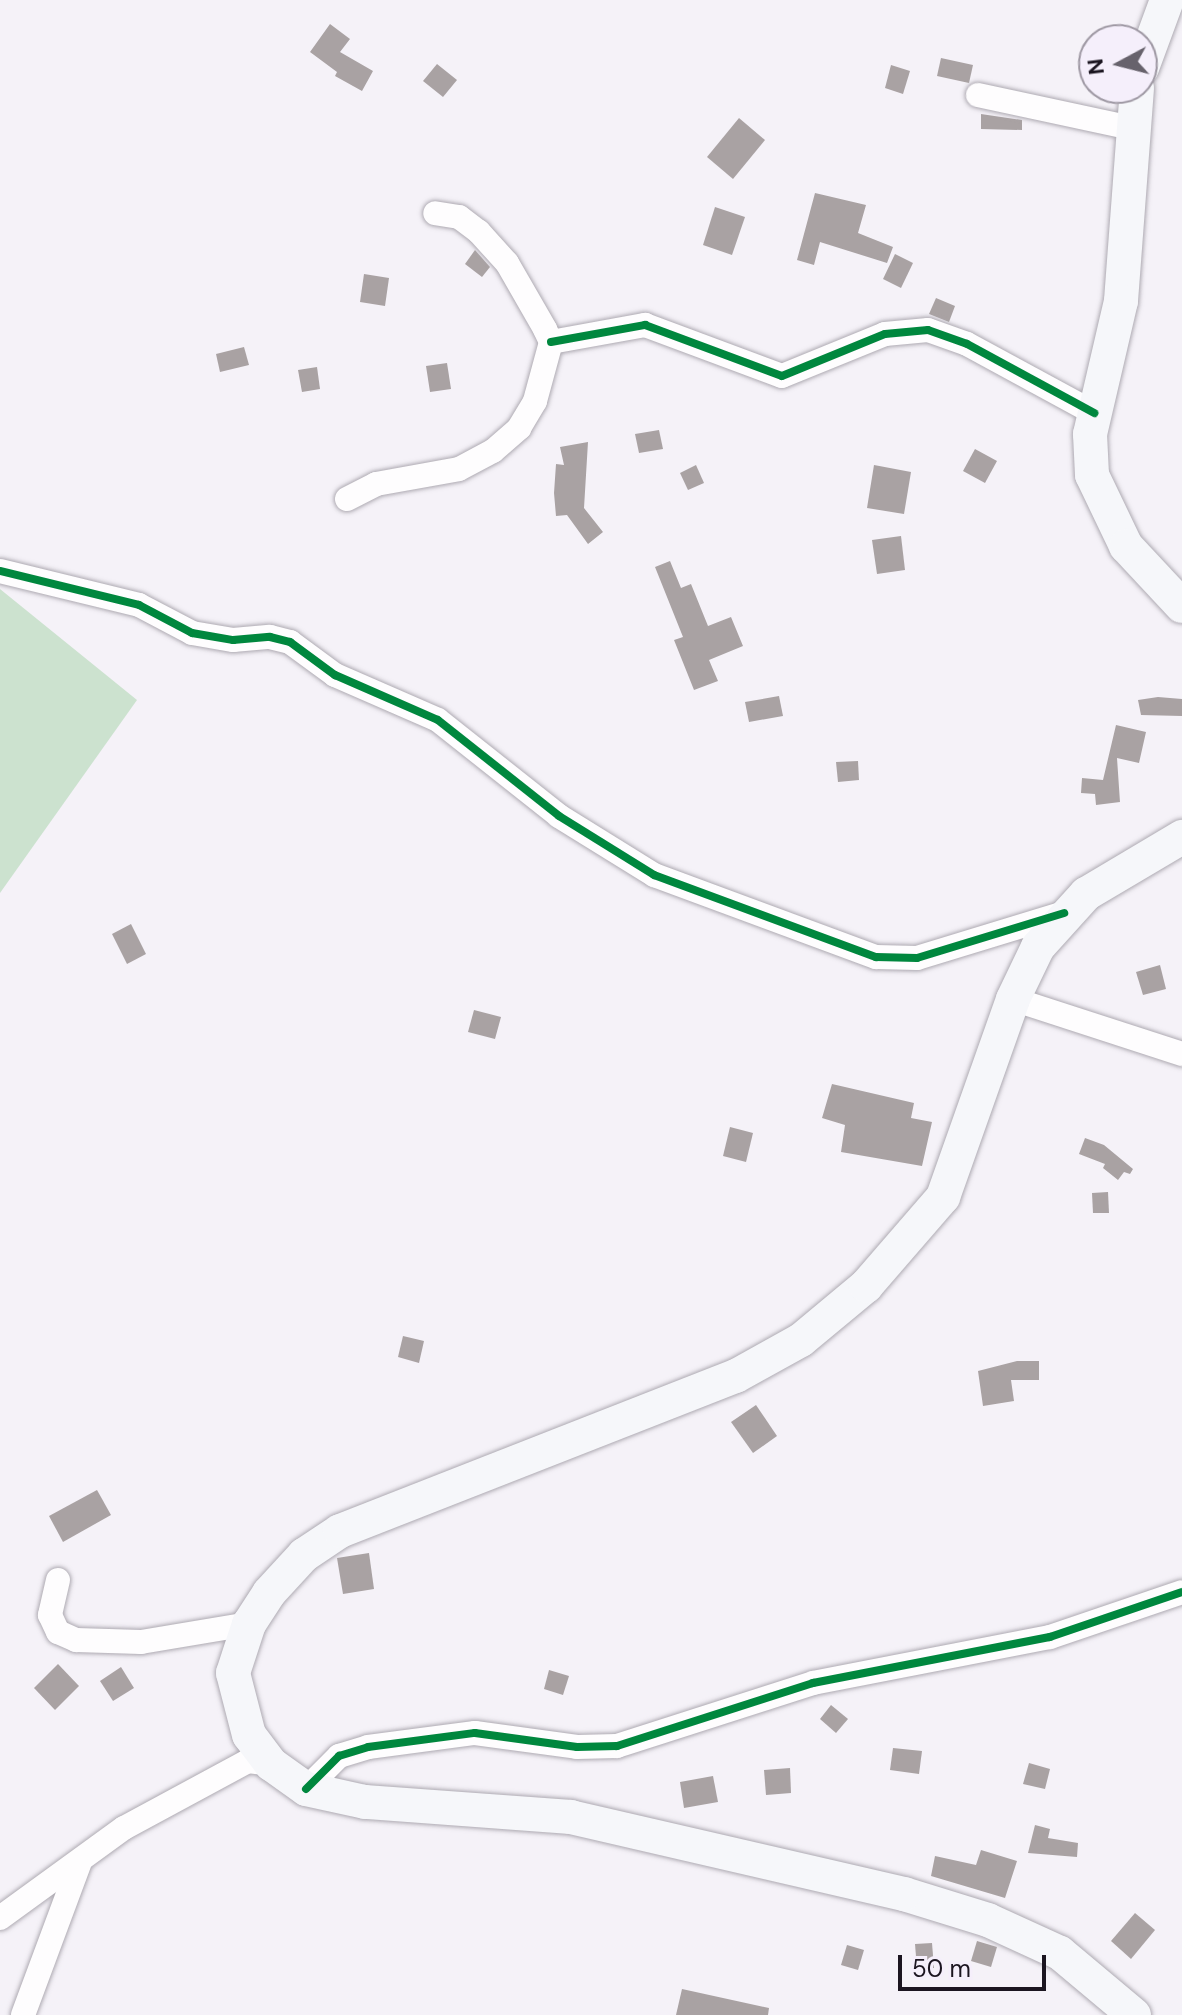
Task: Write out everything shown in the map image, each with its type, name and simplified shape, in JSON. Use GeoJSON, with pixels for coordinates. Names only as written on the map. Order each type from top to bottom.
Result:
{"type":"FeatureCollection","features":[{"type":"Feature","properties":{"kind":"main road"},"geometry":{"type":"LineString","coordinates":[[1158,24],[1167,0]]}},
{"type":"Feature","properties":{"kind":"main road"},"geometry":{"type":"LineString","coordinates":[[1135,104],[1121,301],[1094,413],[1092,475],[1108,514],[1126,546],[1182,606]]}},
{"type":"Feature","properties":{"kind":"main road"},"geometry":{"type":"LineString","coordinates":[[1134,2015],[1060,1953],[988,1920],[904,1894],[571,1817],[365,1802],[306,1789],[271,1764],[240,1715],[233,1673],[249,1624],[269,1593],[304,1555],[340,1531],[736,1376],[801,1340],[879,1274],[943,1197],[1013,999],[1038,947],[1064,913],[1086,894],[1182,837]]}},
{"type":"Feature","properties":{"kind":"street"},"geometry":{"type":"LineString","coordinates":[[978,95],[1132,128]]}},
{"type":"Feature","properties":{"kind":"street"},"geometry":{"type":"LineString","coordinates":[[347,499],[376,484],[459,469],[493,451],[519,428],[535,401],[551,342],[507,263],[459,217],[435,213]]}},
{"type":"Feature","properties":{"kind":"street"},"geometry":{"type":"LineString","coordinates":[[551,342],[645,325],[782,376],[885,334],[928,330],[967,344],[1094,413]]}},
{"type":"Feature","properties":{"kind":"street"},"geometry":{"type":"LineString","coordinates":[[0,571],[139,605],[192,633],[233,640],[262,637],[290,642],[335,675],[438,720],[559,816],[654,875],[876,957],[928,955],[1064,913]]}},
{"type":"Feature","properties":{"kind":"street"},"geometry":{"type":"LineString","coordinates":[[1013,999],[1182,1054]]}},
{"type":"Feature","properties":{"kind":"street"},"geometry":{"type":"LineString","coordinates":[[58,1580],[50,1605],[53,1626],[76,1640],[141,1642],[249,1624]]}},
{"type":"Feature","properties":{"kind":"street"},"geometry":{"type":"LineString","coordinates":[[306,1789],[339,1756],[368,1747],[475,1733],[577,1747],[617,1746],[782,1691],[1050,1637],[1182,1592]]}},
{"type":"Feature","properties":{"kind":"street"},"geometry":{"type":"LineString","coordinates":[[0,1918],[124,1828],[248,1761],[271,1764]]}},
{"type":"Feature","properties":{"kind":"street"},"geometry":{"type":"LineString","coordinates":[[23,2015],[80,1862]]}},
{"type":"Feature","properties":{"kind":"green space"},"geometry":{"type":"Polygon","coordinates":[[[0,589],[137,700],[0,893],[0,589]]]}},
{"type":"Feature","properties":{"kind":"building"},"geometry":{"type":"Polygon","coordinates":[[[330,24],[350,39],[340,52],[373,71],[362,91],[335,76],[337,72],[310,52],[330,24]]]}},
{"type":"Feature","properties":{"kind":"building"},"geometry":{"type":"Polygon","coordinates":[[[941,58],[973,65],[969,83],[937,76],[941,58]]]}},
{"type":"Feature","properties":{"kind":"building"},"geometry":{"type":"Polygon","coordinates":[[[437,64],[457,80],[443,97],[423,81],[437,64]]]}},
{"type":"Feature","properties":{"kind":"building"},"geometry":{"type":"Polygon","coordinates":[[[891,65],[910,71],[903,94],[885,88],[891,65]]]}},
{"type":"Feature","properties":{"kind":"building"},"geometry":{"type":"Polygon","coordinates":[[[981,114],[1022,120],[1022,130],[981,129],[981,114]]]}},
{"type":"Feature","properties":{"kind":"building"},"geometry":{"type":"Polygon","coordinates":[[[739,118],[765,140],[733,179],[707,157],[739,118]]]}},
{"type":"Feature","properties":{"kind":"building"},"geometry":{"type":"Polygon","coordinates":[[[815,193],[866,205],[858,233],[893,247],[887,263],[820,242],[814,265],[797,260],[815,193]]]}},
{"type":"Feature","properties":{"kind":"building"},"geometry":{"type":"Polygon","coordinates":[[[715,207],[745,217],[732,255],[703,245],[715,207]]]}},
{"type":"Feature","properties":{"kind":"building"},"geometry":{"type":"Polygon","coordinates":[[[475,250],[490,267],[482,277],[465,264],[475,250]]]}},
{"type":"Feature","properties":{"kind":"building"},"geometry":{"type":"Polygon","coordinates":[[[895,254],[913,263],[901,288],[883,279],[895,254]]]}},
{"type":"Feature","properties":{"kind":"building"},"geometry":{"type":"Polygon","coordinates":[[[364,274],[389,278],[385,306],[360,302],[364,274]]]}},
{"type":"Feature","properties":{"kind":"building"},"geometry":{"type":"Polygon","coordinates":[[[936,298],[955,306],[949,322],[929,314],[936,298]]]}},
{"type":"Feature","properties":{"kind":"building"},"geometry":{"type":"Polygon","coordinates":[[[244,347],[249,365],[220,372],[216,354],[244,347]]]}},
{"type":"Feature","properties":{"kind":"building"},"geometry":{"type":"Polygon","coordinates":[[[447,363],[451,389],[430,392],[426,366],[447,363]]]}},
{"type":"Feature","properties":{"kind":"building"},"geometry":{"type":"Polygon","coordinates":[[[317,367],[320,389],[302,392],[298,370],[317,367]]]}},
{"type":"Feature","properties":{"kind":"building"},"geometry":{"type":"Polygon","coordinates":[[[659,430],[663,449],[639,453],[635,434],[659,430]]]}},
{"type":"Feature","properties":{"kind":"building"},"geometry":{"type":"Polygon","coordinates":[[[588,442],[584,508],[603,532],[588,544],[567,515],[556,516],[554,493],[556,464],[564,465],[560,447],[588,442]]]}},
{"type":"Feature","properties":{"kind":"building"},"geometry":{"type":"Polygon","coordinates":[[[975,449],[997,461],[985,483],[963,471],[975,449]]]}},
{"type":"Feature","properties":{"kind":"building"},"geometry":{"type":"Polygon","coordinates":[[[696,465],[704,483],[688,490],[680,473],[696,465]]]}},
{"type":"Feature","properties":{"kind":"building"},"geometry":{"type":"Polygon","coordinates":[[[874,465],[911,472],[904,514],[867,508],[874,465]]]}},
{"type":"Feature","properties":{"kind":"building"},"geometry":{"type":"Polygon","coordinates":[[[901,536],[905,570],[877,574],[872,540],[901,536]]]}},
{"type":"Feature","properties":{"kind":"building"},"geometry":{"type":"Polygon","coordinates":[[[670,561],[681,588],[691,584],[708,626],[731,617],[743,646],[709,660],[718,681],[694,690],[674,640],[683,637],[655,567],[670,561]]]}},
{"type":"Feature","properties":{"kind":"building"},"geometry":{"type":"Polygon","coordinates":[[[779,696],[783,716],[749,722],[745,702],[779,696]]]}},
{"type":"Feature","properties":{"kind":"building"},"geometry":{"type":"Polygon","coordinates":[[[1158,697],[1182,699],[1182,716],[1141,715],[1138,700],[1158,697]]]}},
{"type":"Feature","properties":{"kind":"building"},"geometry":{"type":"Polygon","coordinates":[[[1116,725],[1146,732],[1139,763],[1117,758],[1120,802],[1096,805],[1095,794],[1081,793],[1082,778],[1103,780],[1116,725]]]}},
{"type":"Feature","properties":{"kind":"building"},"geometry":{"type":"Polygon","coordinates":[[[858,761],[859,780],[838,782],[836,762],[858,761]]]}},
{"type":"Feature","properties":{"kind":"building"},"geometry":{"type":"Polygon","coordinates":[[[131,924],[146,954],[127,964],[112,934],[131,924]]]}},
{"type":"Feature","properties":{"kind":"building"},"geometry":{"type":"Polygon","coordinates":[[[1160,965],[1166,989],[1143,995],[1136,972],[1160,965]]]}},
{"type":"Feature","properties":{"kind":"building"},"geometry":{"type":"Polygon","coordinates":[[[474,1010],[501,1017],[495,1039],[468,1032],[474,1010]]]}},
{"type":"Feature","properties":{"kind":"building"},"geometry":{"type":"Polygon","coordinates":[[[832,1084],[914,1103],[911,1118],[932,1122],[922,1166],[841,1152],[845,1125],[822,1118],[832,1084]]]}},
{"type":"Feature","properties":{"kind":"building"},"geometry":{"type":"Polygon","coordinates":[[[730,1127],[753,1133],[746,1162],[723,1156],[730,1127]]]}},
{"type":"Feature","properties":{"kind":"building"},"geometry":{"type":"Polygon","coordinates":[[[1085,1138],[1104,1145],[1133,1169],[1130,1174],[1124,1172],[1118,1180],[1103,1168],[1105,1164],[1079,1154],[1085,1138]]]}},
{"type":"Feature","properties":{"kind":"building"},"geometry":{"type":"Polygon","coordinates":[[[1108,1192],[1109,1213],[1093,1213],[1092,1193],[1108,1192]]]}},
{"type":"Feature","properties":{"kind":"building"},"geometry":{"type":"Polygon","coordinates":[[[403,1336],[424,1341],[419,1363],[398,1357],[403,1336]]]}},
{"type":"Feature","properties":{"kind":"building"},"geometry":{"type":"Polygon","coordinates":[[[1017,1361],[1039,1361],[1039,1380],[1011,1380],[1014,1401],[983,1406],[978,1371],[1017,1361]]]}},
{"type":"Feature","properties":{"kind":"building"},"geometry":{"type":"Polygon","coordinates":[[[756,1405],[777,1436],[753,1453],[731,1422],[756,1405]]]}},
{"type":"Feature","properties":{"kind":"building"},"geometry":{"type":"Polygon","coordinates":[[[97,1490],[111,1515],[63,1542],[49,1516],[97,1490]]]}},
{"type":"Feature","properties":{"kind":"building"},"geometry":{"type":"Polygon","coordinates":[[[369,1553],[374,1589],[343,1594],[337,1558],[369,1553]]]}},
{"type":"Feature","properties":{"kind":"building"},"geometry":{"type":"Polygon","coordinates":[[[58,1664],[79,1686],[55,1710],[34,1688],[58,1664]]]}},
{"type":"Feature","properties":{"kind":"building"},"geometry":{"type":"Polygon","coordinates":[[[121,1667],[134,1688],[113,1701],[100,1681],[121,1667]]]}},
{"type":"Feature","properties":{"kind":"building"},"geometry":{"type":"Polygon","coordinates":[[[549,1670],[569,1676],[563,1695],[544,1689],[549,1670]]]}},
{"type":"Feature","properties":{"kind":"building"},"geometry":{"type":"Polygon","coordinates":[[[831,1705],[848,1719],[836,1733],[820,1719],[831,1705]]]}},
{"type":"Feature","properties":{"kind":"building"},"geometry":{"type":"Polygon","coordinates":[[[893,1748],[922,1751],[919,1774],[890,1770],[893,1748]]]}},
{"type":"Feature","properties":{"kind":"building"},"geometry":{"type":"Polygon","coordinates":[[[1029,1763],[1050,1769],[1045,1789],[1023,1784],[1029,1763]]]}},
{"type":"Feature","properties":{"kind":"building"},"geometry":{"type":"Polygon","coordinates":[[[790,1768],[791,1793],[766,1795],[764,1770],[790,1768]]]}},
{"type":"Feature","properties":{"kind":"building"},"geometry":{"type":"Polygon","coordinates":[[[713,1776],[718,1802],[684,1808],[680,1782],[713,1776]]]}},
{"type":"Feature","properties":{"kind":"building"},"geometry":{"type":"Polygon","coordinates":[[[1035,1825],[1050,1829],[1048,1838],[1078,1843],[1077,1857],[1028,1853],[1035,1825]]]}},
{"type":"Feature","properties":{"kind":"building"},"geometry":{"type":"Polygon","coordinates":[[[981,1850],[1017,1861],[1005,1898],[931,1876],[935,1856],[976,1865],[981,1850]]]}},
{"type":"Feature","properties":{"kind":"building"},"geometry":{"type":"Polygon","coordinates":[[[1135,1913],[1155,1930],[1131,1959],[1111,1941],[1135,1913]]]}},
{"type":"Feature","properties":{"kind":"building"},"geometry":{"type":"Polygon","coordinates":[[[977,1941],[997,1947],[991,1967],[971,1961],[977,1941]]]}},
{"type":"Feature","properties":{"kind":"building"},"geometry":{"type":"Polygon","coordinates":[[[932,1943],[934,1968],[917,1969],[915,1944],[932,1943]]]}},
{"type":"Feature","properties":{"kind":"building"},"geometry":{"type":"Polygon","coordinates":[[[847,1945],[864,1950],[858,1970],[841,1965],[847,1945]]]}},
{"type":"Feature","properties":{"kind":"building"},"geometry":{"type":"Polygon","coordinates":[[[682,1989],[769,2008],[768,2015],[676,2015],[682,1989]]]}},
{"type":"Feature","properties":{"kind":"cycle path"},"geometry":{"type":"LineString","coordinates":[[551,342],[645,325],[782,376],[885,334],[928,330],[967,344],[1094,413]]}},
{"type":"Feature","properties":{"kind":"cycle path"},"geometry":{"type":"LineString","coordinates":[[0,571],[139,605],[192,633],[233,640],[270,637],[290,642],[335,675],[438,720],[559,816],[654,875],[876,957],[917,958],[1064,913]]}},
{"type":"Feature","properties":{"kind":"cycle path"},"geometry":{"type":"LineString","coordinates":[[306,1789],[339,1756],[368,1747],[475,1733],[577,1747],[617,1746],[813,1683],[1050,1637],[1182,1592]]}}]}
